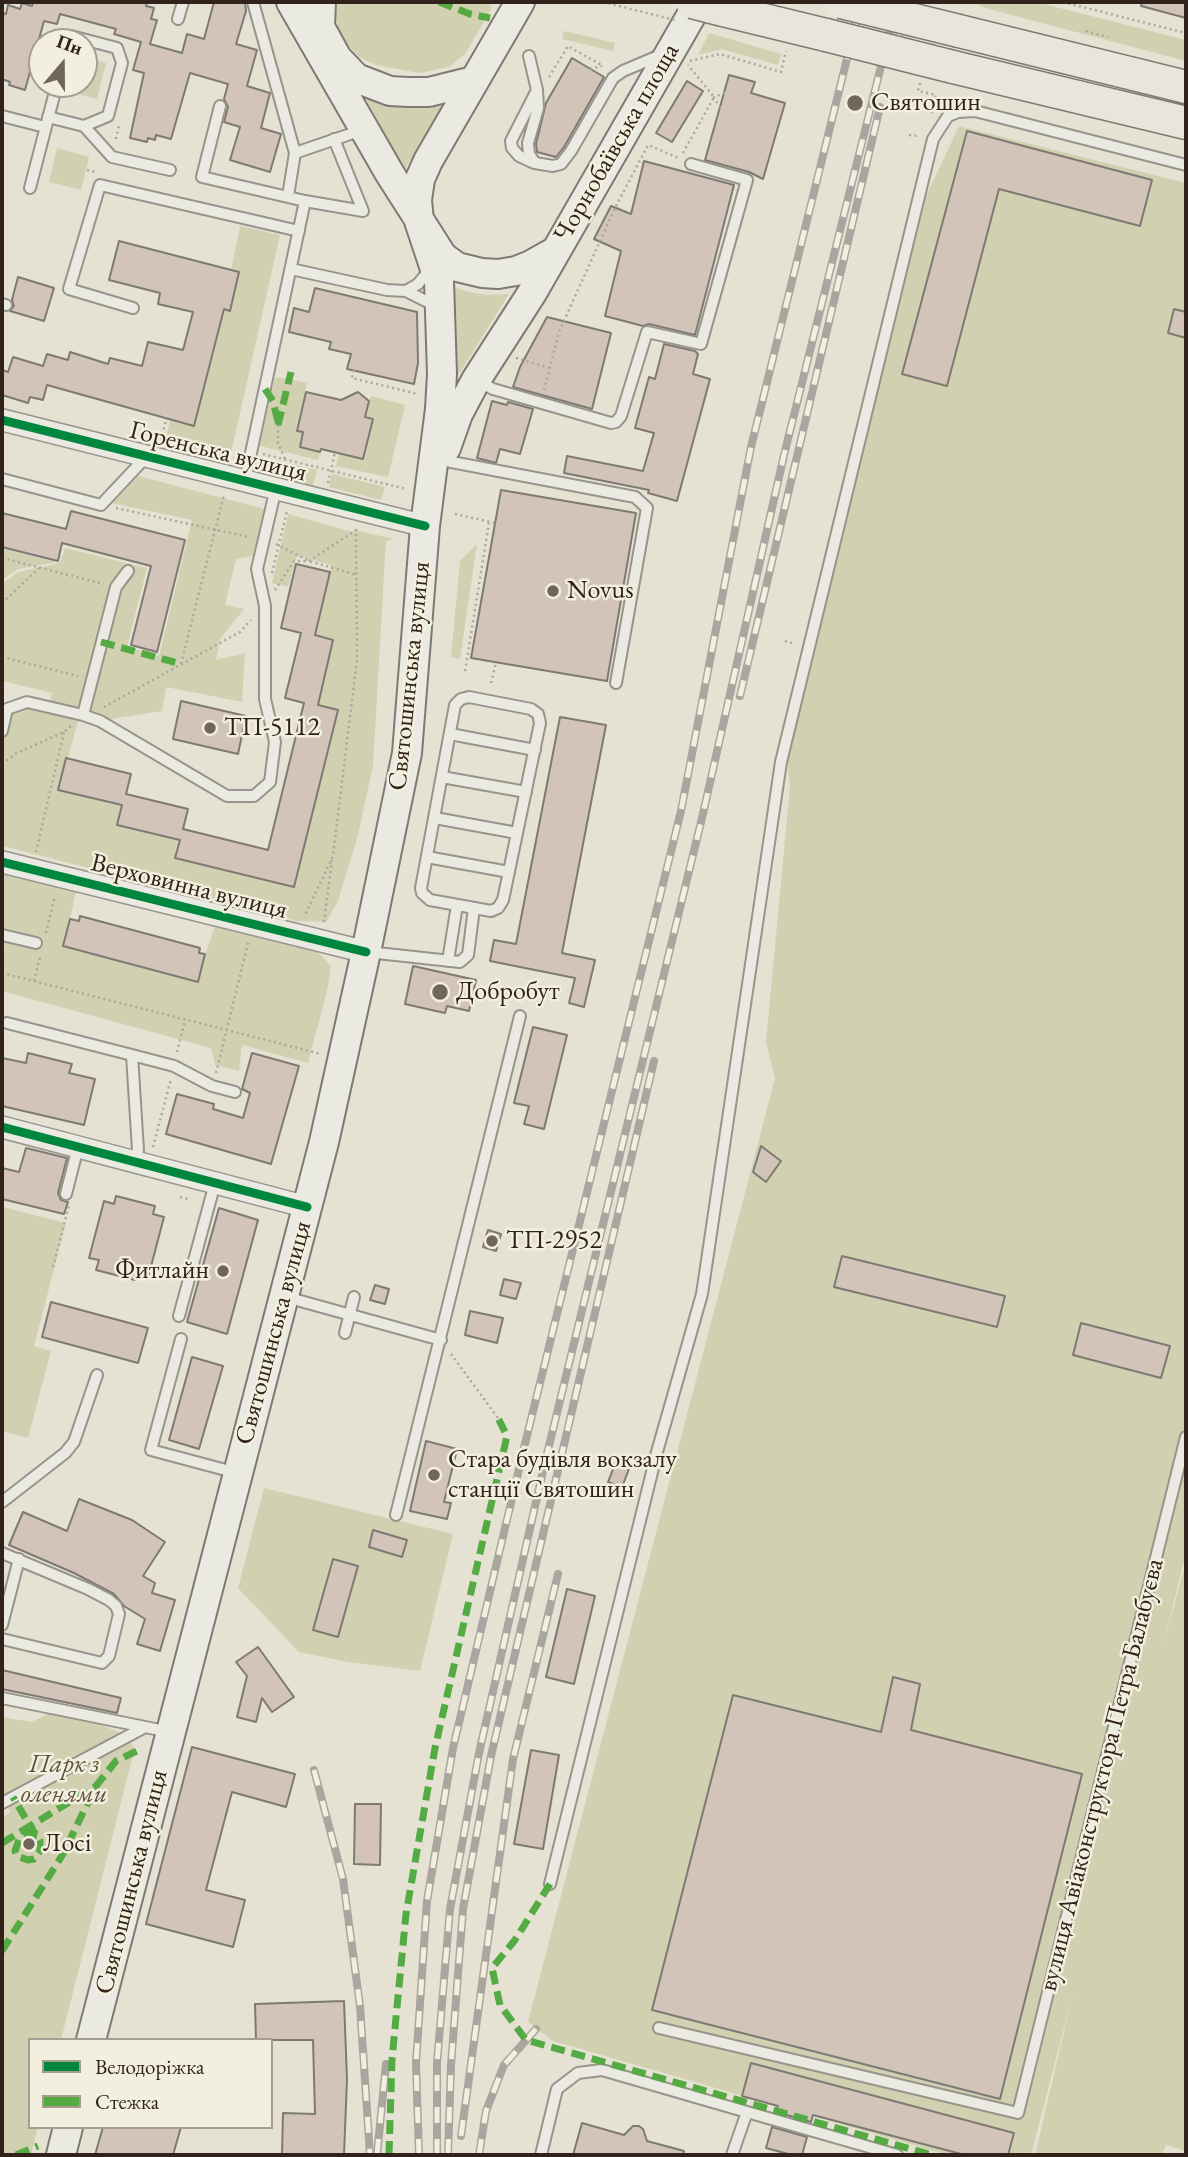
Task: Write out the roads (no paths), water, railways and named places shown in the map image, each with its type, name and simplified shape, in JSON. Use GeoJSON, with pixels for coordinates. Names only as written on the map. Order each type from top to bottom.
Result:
{"type":"FeatureCollection","features":[{"type":"Feature","properties":{"kind":"main road","name":"Чорнобаївська площа"},"geometry":{"type":"LineString","coordinates":[[291,2],[419,221],[443,257],[457,267],[498,274],[516,271],[556,251],[671,50],[711,6]]}},
{"type":"Feature","properties":{"kind":"main road"},"geometry":{"type":"LineString","coordinates":[[321,2],[320,27],[337,58],[356,78],[390,91],[408,92],[429,92],[473,81]]}},
{"type":"Feature","properties":{"kind":"main road"},"geometry":{"type":"LineString","coordinates":[[419,221],[417,200],[424,170],[520,2]]}},
{"type":"Feature","properties":{"kind":"main road"},"geometry":{"type":"LineString","coordinates":[[841,2],[1186,87]]}},
{"type":"Feature","properties":{"kind":"main road"},"geometry":{"type":"LineString","coordinates":[[684,11],[711,6],[1186,123]]}},
{"type":"Feature","properties":{"kind":"main road","name":"Святошинська вулиця"},"geometry":{"type":"LineString","coordinates":[[91,2038],[157,1730],[237,1473],[324,1142],[407,752],[425,526],[418,491],[440,409],[439,281],[419,221]]}},
{"type":"Feature","properties":{"kind":"main road","name":"Святошинська вулиця"},"geometry":{"type":"LineString","coordinates":[[418,491],[441,460],[458,414],[476,380],[556,251]]}},
{"type":"Feature","properties":{"kind":"main road"},"geometry":{"type":"LineString","coordinates":[[61,2155],[68,2129]]}},
{"type":"Feature","properties":{"kind":"street","name":"Горенська вулиця"},"geometry":{"type":"LineString","coordinates":[[2,420],[153,451],[245,481],[425,526]]}},
{"type":"Feature","properties":{"kind":"street","name":"Верховинна вулиця"},"geometry":{"type":"LineString","coordinates":[[2,862],[366,952]]}},
{"type":"Feature","properties":{"kind":"street"},"geometry":{"type":"LineString","coordinates":[[2,1127],[78,1147],[143,1158],[215,1183],[307,1207]]}},
{"type":"Feature","properties":{"kind":"lane"},"geometry":{"type":"LineString","coordinates":[[178,19],[183,2]]}},
{"type":"Feature","properties":{"kind":"lane"},"geometry":{"type":"LineString","coordinates":[[253,2],[295,153],[288,197]]}},
{"type":"Feature","properties":{"kind":"lane"},"geometry":{"type":"LineString","coordinates":[[2,116],[83,126],[108,116],[122,63],[117,48],[98,43]]}},
{"type":"Feature","properties":{"kind":"lane"},"geometry":{"type":"LineString","coordinates":[[537,93],[511,141],[512,148],[519,156],[535,163],[553,166],[561,164],[614,78],[623,71],[671,50]]}},
{"type":"Feature","properties":{"kind":"lane"},"geometry":{"type":"LineString","coordinates":[[529,56],[538,108],[528,143],[529,154],[535,163]]}},
{"type":"Feature","properties":{"kind":"lane"},"geometry":{"type":"LineString","coordinates":[[30,188],[53,98]]}},
{"type":"Feature","properties":{"kind":"lane"},"geometry":{"type":"LineString","coordinates":[[220,106],[202,177],[305,201],[363,211],[334,139]]}},
{"type":"Feature","properties":{"kind":"lane"},"geometry":{"type":"LineString","coordinates":[[550,1884],[657,1452],[702,1294],[781,762],[933,139],[948,116],[958,111],[975,111],[1186,165]]}},
{"type":"Feature","properties":{"kind":"lane"},"geometry":{"type":"LineString","coordinates":[[83,126],[112,157],[170,170]]}},
{"type":"Feature","properties":{"kind":"lane"},"geometry":{"type":"LineString","coordinates":[[295,153],[365,129]]}},
{"type":"Feature","properties":{"kind":"lane"},"geometry":{"type":"LineString","coordinates":[[476,380],[494,389],[611,423],[621,416],[647,332],[701,344],[747,180],[691,164]]}},
{"type":"Feature","properties":{"kind":"lane"},"geometry":{"type":"LineString","coordinates":[[133,308],[69,289],[100,185],[299,231]]}},
{"type":"Feature","properties":{"kind":"lane"},"geometry":{"type":"LineString","coordinates":[[245,481],[305,201]]}},
{"type":"Feature","properties":{"kind":"lane"},"geometry":{"type":"LineString","coordinates":[[406,291],[418,284],[433,265]]}},
{"type":"Feature","properties":{"kind":"lane"},"geometry":{"type":"LineString","coordinates":[[291,269],[387,290],[406,291],[441,310]]}},
{"type":"Feature","properties":{"kind":"lane"},"geometry":{"type":"LineString","coordinates":[[2,479],[101,505],[153,451]]}},
{"type":"Feature","properties":{"kind":"lane"},"geometry":{"type":"LineString","coordinates":[[441,460],[635,497],[647,508],[615,683]]}},
{"type":"Feature","properties":{"kind":"lane"},"geometry":{"type":"LineString","coordinates":[[2,731],[7,709],[27,702],[100,721],[227,796],[254,796],[270,782],[275,742],[265,699],[265,606],[257,569],[276,488]]}},
{"type":"Feature","properties":{"kind":"lane"},"geometry":{"type":"LineString","coordinates":[[83,715],[116,587],[128,571]]}},
{"type":"Feature","properties":{"kind":"lane"},"geometry":{"type":"LineString","coordinates":[[469,697],[531,709],[538,714],[540,723],[535,750],[503,900],[498,908],[491,911],[430,900],[422,893],[421,888],[455,705],[461,699],[469,697]]}},
{"type":"Feature","properties":{"kind":"lane"},"geometry":{"type":"LineString","coordinates":[[450,734],[535,750]]}},
{"type":"Feature","properties":{"kind":"lane"},"geometry":{"type":"LineString","coordinates":[[442,777],[526,793]]}},
{"type":"Feature","properties":{"kind":"lane"},"geometry":{"type":"LineString","coordinates":[[435,818],[517,832]]}},
{"type":"Feature","properties":{"kind":"lane"},"geometry":{"type":"LineString","coordinates":[[427,858],[509,872]]}},
{"type":"Feature","properties":{"kind":"lane"},"geometry":{"type":"LineString","coordinates":[[448,961],[457,905]]}},
{"type":"Feature","properties":{"kind":"lane"},"geometry":{"type":"LineString","coordinates":[[366,952],[460,962],[468,955],[474,908]]}},
{"type":"Feature","properties":{"kind":"lane"},"geometry":{"type":"LineString","coordinates":[[2,935],[36,943]]}},
{"type":"Feature","properties":{"kind":"lane"},"geometry":{"type":"LineString","coordinates":[[396,1515],[520,1016]]}},
{"type":"Feature","properties":{"kind":"lane"},"geometry":{"type":"LineString","coordinates":[[7,1023],[174,1066],[212,1086],[235,1092]]}},
{"type":"Feature","properties":{"kind":"lane"},"geometry":{"type":"LineString","coordinates":[[132,1055],[138,1150],[143,1158]]}},
{"type":"Feature","properties":{"kind":"lane"},"geometry":{"type":"LineString","coordinates":[[66,1194],[78,1147]]}},
{"type":"Feature","properties":{"kind":"lane"},"geometry":{"type":"LineString","coordinates":[[179,1315],[215,1183]]}},
{"type":"Feature","properties":{"kind":"lane"},"geometry":{"type":"LineString","coordinates":[[283,1296],[440,1340]]}},
{"type":"Feature","properties":{"kind":"lane"},"geometry":{"type":"LineString","coordinates":[[345,1333],[354,1297]]}},
{"type":"Feature","properties":{"kind":"lane"},"geometry":{"type":"LineString","coordinates":[[181,1339],[151,1450],[237,1473]]}},
{"type":"Feature","properties":{"kind":"lane"},"geometry":{"type":"LineString","coordinates":[[2,1502],[74,1443],[97,1375]]}},
{"type":"Feature","properties":{"kind":"lane","name":"вулиця Авіаконструктора Петра Балабуєва"},"geometry":{"type":"LineString","coordinates":[[659,2028],[1018,2113],[1186,1437]]}},
{"type":"Feature","properties":{"kind":"lane"},"geometry":{"type":"LineString","coordinates":[[2,1553],[109,1600],[116,1606],[119,1614],[109,1656],[102,1663],[2,1639]]}},
{"type":"Feature","properties":{"kind":"lane"},"geometry":{"type":"LineString","coordinates":[[2,1625],[19,1559]]}},
{"type":"Feature","properties":{"kind":"lane"},"geometry":{"type":"LineString","coordinates":[[2,1698],[157,1730]]}},
{"type":"Feature","properties":{"kind":"lane"},"geometry":{"type":"LineString","coordinates":[[2,1803],[157,1730]]}},
{"type":"Feature","properties":{"kind":"lane"},"geometry":{"type":"LineString","coordinates":[[541,2155],[557,2089],[578,2073],[602,2070],[897,2155]]}},
{"type":"Feature","properties":{"kind":"lane"},"geometry":{"type":"LineString","coordinates":[[732,2155],[747,2112]]}},
{"type":"Feature","properties":{"kind":"railway"},"geometry":{"type":"LineString","coordinates":[[419,2155],[416,2063],[427,1901],[453,1748],[681,811],[751,447],[861,2]]}},
{"type":"Feature","properties":{"kind":"railway"},"geometry":{"type":"LineString","coordinates":[[437,2155],[437,2063],[450,1909],[479,1753],[546,1458],[702,818],[784,455],[897,2]]}},
{"type":"Feature","properties":{"kind":"railway"},"geometry":{"type":"LineString","coordinates":[[899,36],[908,2]]}},
{"type":"Feature","properties":{"kind":"railway"},"geometry":{"type":"LineString","coordinates":[[740,696],[880,107]]}},
{"type":"Feature","properties":{"kind":"railway"},"geometry":{"type":"LineString","coordinates":[[448,2155],[451,2065],[463,1909],[491,1756],[654,1061]]}},
{"type":"Feature","properties":{"kind":"railway"},"geometry":{"type":"LineString","coordinates":[[461,2136],[513,1759],[558,1574]]}},
{"type":"Feature","properties":{"kind":"railway"},"geometry":{"type":"LineString","coordinates":[[314,1770],[343,1879],[360,2006],[370,2155]]}},
{"type":"Feature","properties":{"kind":"railway"},"geometry":{"type":"LineString","coordinates":[[479,2155],[486,2111],[504,2065],[536,2029]]}},
{"type":"Feature","properties":{"kind":"railway"},"geometry":{"type":"LineString","coordinates":[[377,2155],[386,2064]]}},
{"type":"Feature","properties":{"kind":"place","name":"Святошин"},"geometry":{"type":"Point","coordinates":[855,103]}},
{"type":"Feature","properties":{"kind":"place","name":"Novus"},"geometry":{"type":"Point","coordinates":[553,591]}},
{"type":"Feature","properties":{"kind":"place","name":"ТП-5112"},"geometry":{"type":"Point","coordinates":[210,728]}},
{"type":"Feature","properties":{"kind":"place","name":"Добробут"},"geometry":{"type":"Point","coordinates":[440,992]}},
{"type":"Feature","properties":{"kind":"place","name":"ТП-2952"},"geometry":{"type":"Point","coordinates":[492,1241]}},
{"type":"Feature","properties":{"kind":"place","name":"Фитлайн"},"geometry":{"type":"Point","coordinates":[223,1271]}},
{"type":"Feature","properties":{"kind":"place","name":"Стара будівля вокзалу станції Святошин"},"geometry":{"type":"Point","coordinates":[434,1475]}},
{"type":"Feature","properties":{"kind":"place","name":"Лосі"},"geometry":{"type":"Point","coordinates":[29,1844]}},
{"type":"Feature","properties":{"kind":"park label","name":"Парк з оленями"},"geometry":{"type":"Point","coordinates":[64,1780]}}]}
